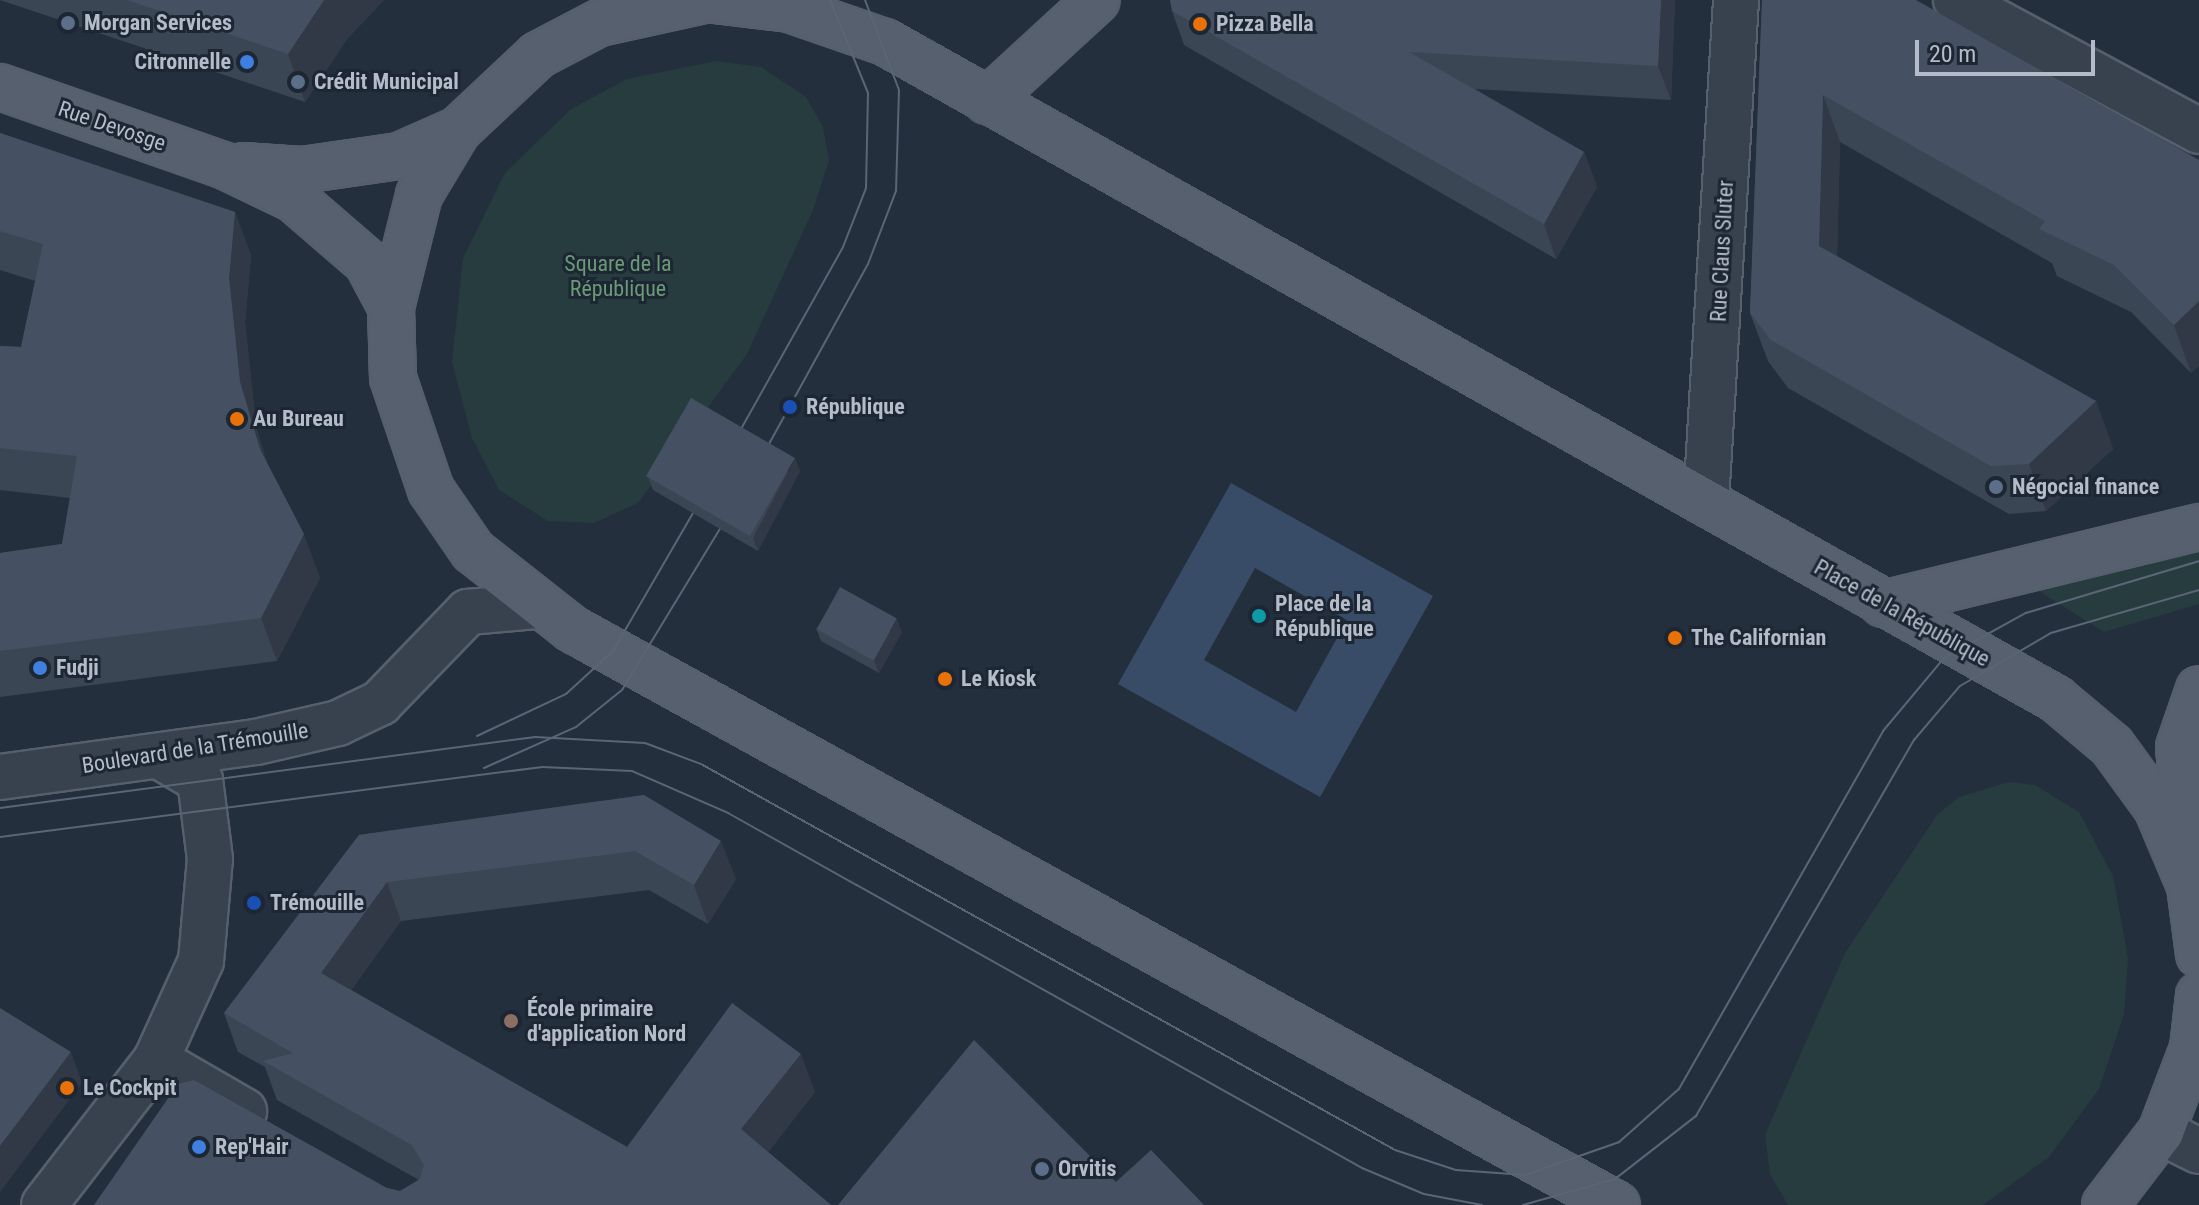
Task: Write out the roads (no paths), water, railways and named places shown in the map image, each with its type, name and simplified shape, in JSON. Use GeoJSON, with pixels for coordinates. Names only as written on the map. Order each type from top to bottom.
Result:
{"type":"FeatureCollection","features":[{"type":"Feature","properties":{"kind":"main road"},"geometry":{"type":"LineString","coordinates":[[704,0],[599,23],[538,55],[458,130],[419,195],[391,307],[393,378],[431,490],[473,551],[536,606],[1569,1195],[1617,1205]]}},
{"type":"Feature","properties":{"kind":"main road","name":"Place de la République"},"geometry":{"type":"LineString","coordinates":[[714,0],[843,13],[987,101],[2056,699],[2112,746],[2157,808],[2190,886],[2199,954]]}},
{"type":"Feature","properties":{"kind":"main road"},"geometry":{"type":"LineString","coordinates":[[987,101],[1097,0]]}},
{"type":"Feature","properties":{"kind":"main road","name":"Rue Devosge"},"geometry":{"type":"LineString","coordinates":[[0,87],[223,165]]}},
{"type":"Feature","properties":{"kind":"main road"},"geometry":{"type":"LineString","coordinates":[[223,165],[302,170],[399,156],[458,130]]}},
{"type":"Feature","properties":{"kind":"main road"},"geometry":{"type":"LineString","coordinates":[[223,165],[328,221],[367,262],[391,307]]}},
{"type":"Feature","properties":{"kind":"main road"},"geometry":{"type":"LineString","coordinates":[[1883,604],[2199,527]]}},
{"type":"Feature","properties":{"kind":"main road"},"geometry":{"type":"LineString","coordinates":[[2190,886],[2179,747],[2199,689]]}},
{"type":"Feature","properties":{"kind":"main road"},"geometry":{"type":"LineString","coordinates":[[2105,1205],[2180,1141],[2199,995]]}},
{"type":"Feature","properties":{"kind":"street","name":"Rue Claus Sluter"},"geometry":{"type":"LineString","coordinates":[[1706,502],[1736,0]]}},
{"type":"Feature","properties":{"kind":"street"},"geometry":{"type":"LineString","coordinates":[[1956,0],[2199,131]]}},
{"type":"Feature","properties":{"kind":"street","name":"Boulevard de la Trémouille"},"geometry":{"type":"LineString","coordinates":[[0,777],[159,756],[338,723],[390,694],[468,612],[536,606]]}},
{"type":"Feature","properties":{"kind":"street"},"geometry":{"type":"LineString","coordinates":[[44,1205],[156,1060],[201,961],[210,859],[200,780],[159,756]]}},
{"type":"Feature","properties":{"kind":"street"},"geometry":{"type":"LineString","coordinates":[[156,1060],[280,1130]]}},
{"type":"Feature","properties":{"kind":"water"},"geometry":{"type":"Polygon","coordinates":[[[1231,483],[1433,596],[1320,797],[1118,684],[1231,483]],[[1255,568],[1204,660],[1296,712],[1347,620],[1255,568]]]}},
{"type":"Feature","properties":{"kind":"tram line"},"geometry":{"type":"LineString","coordinates":[[732,445],[843,247],[866,188],[868,93],[830,0]]}},
{"type":"Feature","properties":{"kind":"tram line"},"geometry":{"type":"LineString","coordinates":[[758,464],[868,264],[896,191],[899,90],[865,0]]}},
{"type":"Feature","properties":{"kind":"tram line"},"geometry":{"type":"LineString","coordinates":[[477,736],[566,694],[613,651],[704,494]]}},
{"type":"Feature","properties":{"kind":"tram line"},"geometry":{"type":"LineString","coordinates":[[484,768],[576,727],[622,690],[732,509]]}},
{"type":"Feature","properties":{"kind":"tram line"},"geometry":{"type":"LineString","coordinates":[[0,808],[535,737],[645,743],[701,764],[1395,1150],[1456,1170],[1525,1175],[1619,1142],[1679,1089],[1883,731],[1944,658],[2026,613],[2199,561]]}},
{"type":"Feature","properties":{"kind":"tram line"},"geometry":{"type":"LineString","coordinates":[[1523,1205],[1615,1179],[1696,1116],[1914,740],[1960,686],[2051,633],[2199,590]]}},
{"type":"Feature","properties":{"kind":"tram line"},"geometry":{"type":"LineString","coordinates":[[0,837],[542,767],[632,771],[728,813],[1362,1168],[1424,1194],[1482,1205]]}},
{"type":"Feature","properties":{"kind":"place","name":"Morgan Services"},"geometry":{"type":"Point","coordinates":[68,23]}},
{"type":"Feature","properties":{"kind":"place","name":"Pizza Bella"},"geometry":{"type":"Point","coordinates":[1200,24]}},
{"type":"Feature","properties":{"kind":"place","name":"Citronnelle"},"geometry":{"type":"Point","coordinates":[247,62]}},
{"type":"Feature","properties":{"kind":"place","name":"Crédit Municipal"},"geometry":{"type":"Point","coordinates":[298,82]}},
{"type":"Feature","properties":{"kind":"place","name":"République"},"geometry":{"type":"Point","coordinates":[790,407]}},
{"type":"Feature","properties":{"kind":"place","name":"Au Bureau"},"geometry":{"type":"Point","coordinates":[237,419]}},
{"type":"Feature","properties":{"kind":"place","name":"Négocial finance"},"geometry":{"type":"Point","coordinates":[1996,487]}},
{"type":"Feature","properties":{"kind":"place","name":"Place de la République"},"geometry":{"type":"Point","coordinates":[1259,616]}},
{"type":"Feature","properties":{"kind":"place","name":"The Californian"},"geometry":{"type":"Point","coordinates":[1675,638]}},
{"type":"Feature","properties":{"kind":"place","name":"Fudji"},"geometry":{"type":"Point","coordinates":[40,668]}},
{"type":"Feature","properties":{"kind":"place","name":"Le Kiosk"},"geometry":{"type":"Point","coordinates":[945,679]}},
{"type":"Feature","properties":{"kind":"place","name":"Trémouille"},"geometry":{"type":"Point","coordinates":[254,903]}},
{"type":"Feature","properties":{"kind":"place","name":"École primaire d'application Nord"},"geometry":{"type":"Point","coordinates":[511,1021]}},
{"type":"Feature","properties":{"kind":"place","name":"Le Cockpit"},"geometry":{"type":"Point","coordinates":[67,1088]}},
{"type":"Feature","properties":{"kind":"place","name":"Rep'Hair"},"geometry":{"type":"Point","coordinates":[199,1147]}},
{"type":"Feature","properties":{"kind":"place","name":"Orvitis"},"geometry":{"type":"Point","coordinates":[1042,1169]}},
{"type":"Feature","properties":{"kind":"park label","name":"Square de la République"},"geometry":{"type":"Point","coordinates":[618,276]}}]}
